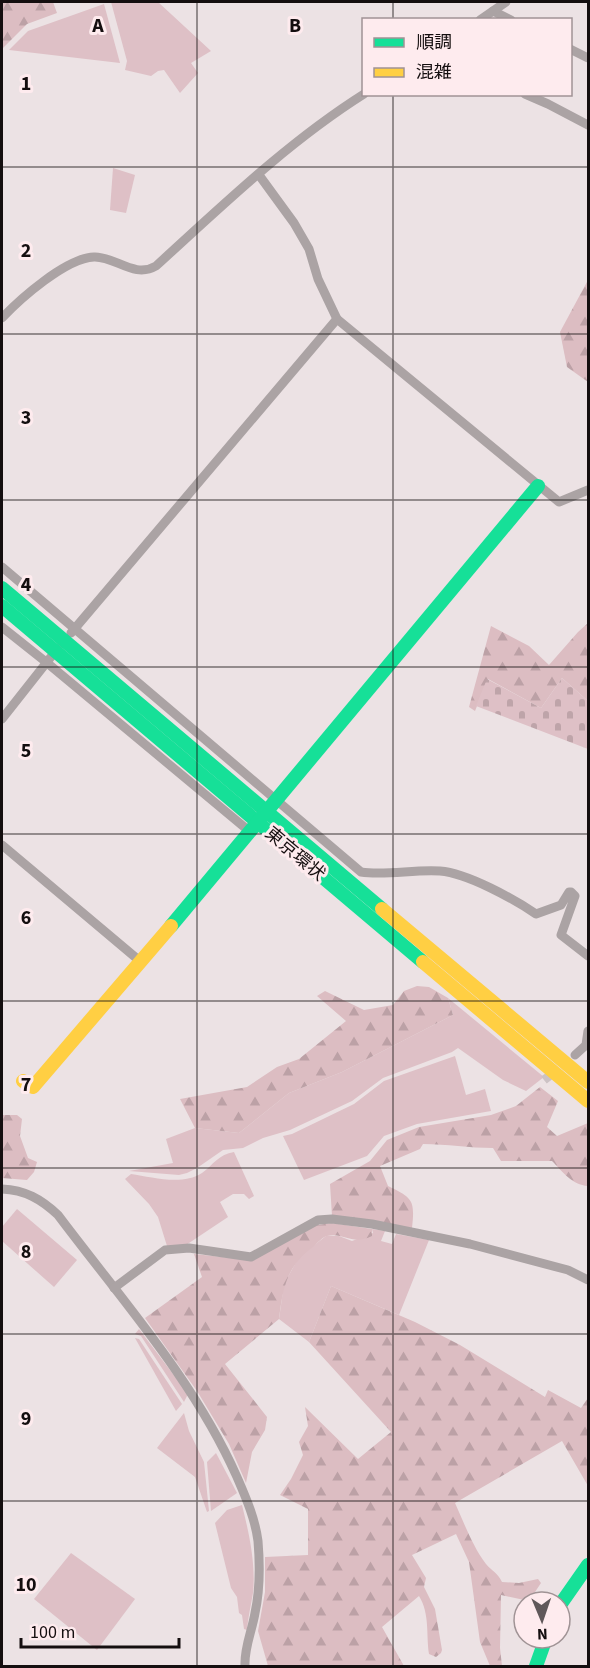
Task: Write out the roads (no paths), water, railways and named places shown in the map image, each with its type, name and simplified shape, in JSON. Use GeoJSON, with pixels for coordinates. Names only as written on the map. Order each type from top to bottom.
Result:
{"type":"FeatureCollection","features":[{"type":"Feature","properties":{"kind":"main road"},"geometry":{"type":"LineString","coordinates":[[23,1081],[33,1087],[141,962],[538,486]]}},
{"type":"Feature","properties":{"kind":"main road","name":"東京環状"},"geometry":{"type":"LineString","coordinates":[[2,588],[55,651],[266,810],[588,1082]]}},
{"type":"Feature","properties":{"kind":"main road","name":"東京環状"},"geometry":{"type":"LineString","coordinates":[[2,606],[253,826],[588,1101]]}},
{"type":"Feature","properties":{"kind":"main road"},"geometry":{"type":"LineString","coordinates":[[570,1590],[588,1565]]}},
{"type":"Feature","properties":{"kind":"main road"},"geometry":{"type":"LineString","coordinates":[[536,1666],[542,1650]]}},
{"type":"Feature","properties":{"kind":"street"},"geometry":{"type":"LineString","coordinates":[[483,18],[506,2]]}},
{"type":"Feature","properties":{"kind":"street"},"geometry":{"type":"LineString","coordinates":[[493,11],[507,18]]}},
{"type":"Feature","properties":{"kind":"street"},"geometry":{"type":"LineString","coordinates":[[572,50],[588,58]]}},
{"type":"Feature","properties":{"kind":"street"},"geometry":{"type":"LineString","coordinates":[[2,318],[23,296],[65,267],[86,258],[104,258],[140,271],[149,270],[326,118],[362,95]]}},
{"type":"Feature","properties":{"kind":"street"},"geometry":{"type":"LineString","coordinates":[[530,96],[588,125]]}},
{"type":"Feature","properties":{"kind":"street"},"geometry":{"type":"LineString","coordinates":[[259,175],[294,222],[309,249],[318,279],[337,319],[560,502],[588,490]]}},
{"type":"Feature","properties":{"kind":"street"},"geometry":{"type":"LineString","coordinates":[[2,720],[55,651],[337,319]]}},
{"type":"Feature","properties":{"kind":"street"},"geometry":{"type":"LineString","coordinates":[[2,567],[361,872],[447,872],[482,884],[536,914],[561,905],[569,892],[573,893],[575,896],[561,935],[588,956]]}},
{"type":"Feature","properties":{"kind":"street"},"geometry":{"type":"LineString","coordinates":[[2,627],[55,651]]}},
{"type":"Feature","properties":{"kind":"street"},"geometry":{"type":"LineString","coordinates":[[2,845],[141,962]]}},
{"type":"Feature","properties":{"kind":"street"},"geometry":{"type":"LineString","coordinates":[[575,1055],[586,1045],[588,1032]]}},
{"type":"Feature","properties":{"kind":"street"},"geometry":{"type":"LineString","coordinates":[[2,1189],[26,1192],[58,1215],[194,1395],[223,1445],[254,1518],[260,1570],[258,1596],[244,1655],[245,1666]]}},
{"type":"Feature","properties":{"kind":"street"},"geometry":{"type":"LineString","coordinates":[[114,1288],[165,1250],[189,1248],[251,1257],[318,1220],[332,1219],[380,1225],[470,1244],[568,1270],[588,1280]]}},
{"type":"Feature","properties":{"kind":"tunnel"},"geometry":{"type":"LineString","coordinates":[[544,1080],[557,1070]]}}]}
